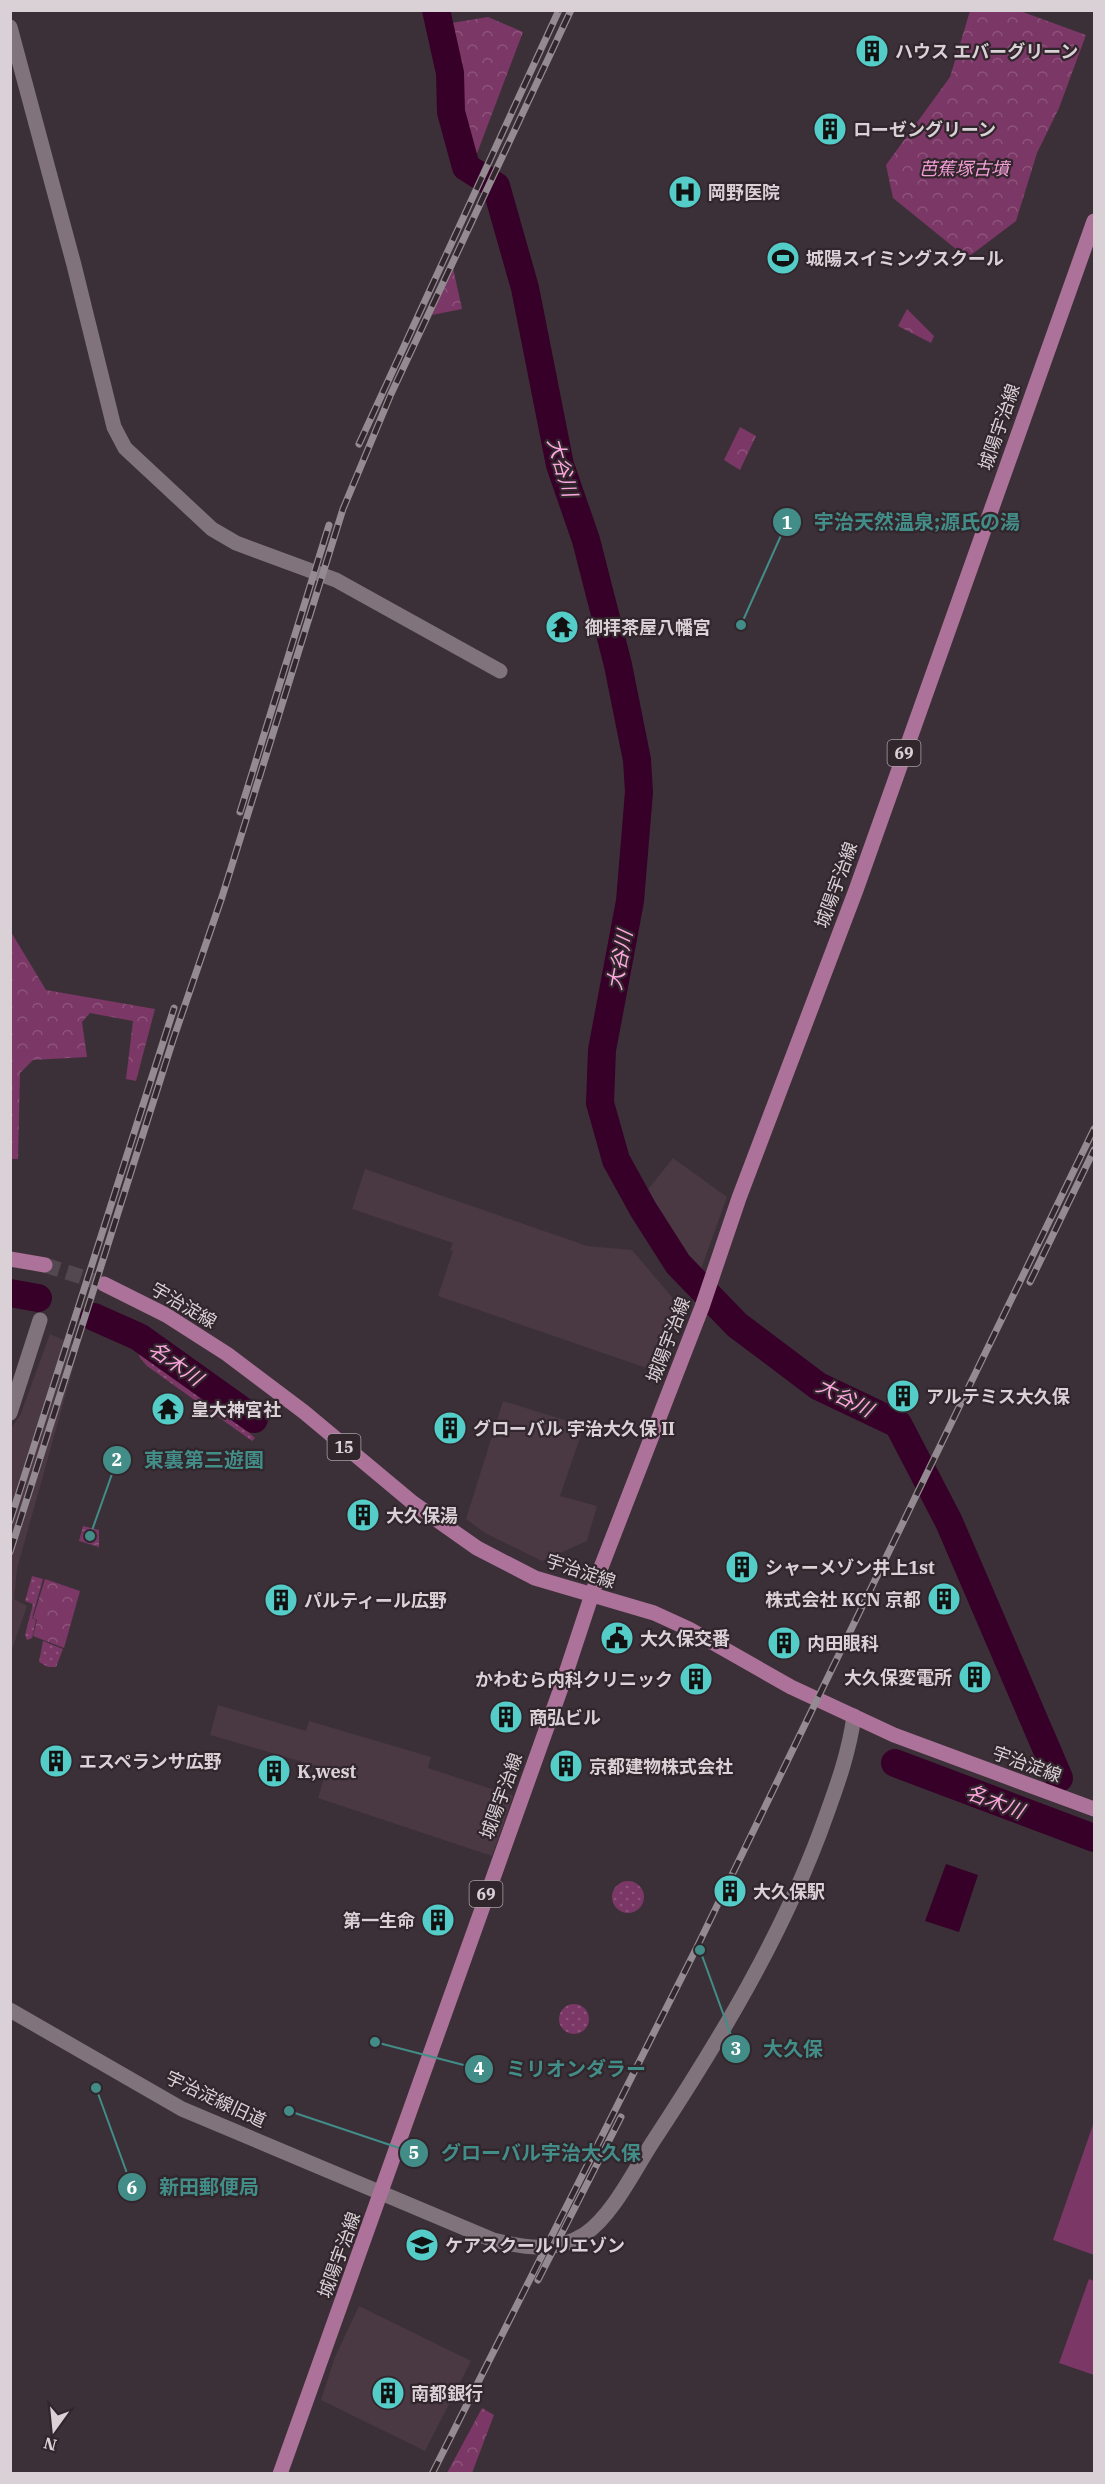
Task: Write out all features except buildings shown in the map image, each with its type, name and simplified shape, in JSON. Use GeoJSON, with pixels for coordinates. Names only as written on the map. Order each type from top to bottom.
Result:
{"type":"FeatureCollection","features":[{"type":"Feature","properties":{"kind":"main road","name":"城陽宇治線"},"geometry":{"type":"LineString","coordinates":[[280,2474],[561,1688],[590,1596],[702,1307],[739,1198],[856,890],[1095,221]]}},
{"type":"Feature","properties":{"kind":"main road"},"geometry":{"type":"LineString","coordinates":[[10,1259],[45,1264]]}},
{"type":"Feature","properties":{"kind":"main road","name":"宇治淀線"},"geometry":{"type":"LineString","coordinates":[[104,1284],[166,1314],[227,1354],[304,1412],[404,1496],[477,1548],[536,1578],[654,1614],[680,1625],[791,1687],[894,1735],[1095,1809]]}},
{"type":"Feature","properties":{"kind":"street"},"geometry":{"type":"LineString","coordinates":[[10,27],[74,265],[111,418],[125,448],[212,529],[236,543],[336,580],[500,671]]}},
{"type":"Feature","properties":{"kind":"street"},"geometry":{"type":"LineString","coordinates":[[10,1413],[40,1320]]}},
{"type":"Feature","properties":{"kind":"street","name":"宇治淀線旧道"},"geometry":{"type":"LineString","coordinates":[[10,2010],[182,2109],[493,2240],[531,2249],[569,2242],[600,2222],[679,2102],[770,1945],[812,1857],[849,1752],[854,1716]]}},
{"type":"Feature","properties":{"kind":"shaded area"},"geometry":{"type":"Polygon","coordinates":[[[673,1158],[727,1197],[700,1272],[657,1224],[642,1197],[673,1158]]]}},
{"type":"Feature","properties":{"kind":"shaded area"},"geometry":{"type":"Polygon","coordinates":[[[365,1169],[587,1246],[632,1250],[683,1310],[661,1373],[438,1296],[453,1251],[450,1250],[453,1243],[352,1209],[365,1169]]]}},
{"type":"Feature","properties":{"kind":"shaded area"},"geometry":{"type":"Polygon","coordinates":[[[50,1334],[79,1347],[17,1569],[14,1599],[27,1606],[11,1652],[11,1428],[20,1416],[50,1334]]]}},
{"type":"Feature","properties":{"kind":"shaded area"},"geometry":{"type":"Polygon","coordinates":[[[503,1401],[584,1426],[560,1496],[597,1506],[587,1541],[542,1561],[485,1533],[466,1519],[503,1401]]]}},
{"type":"Feature","properties":{"kind":"shaded area"},"geometry":{"type":"Polygon","coordinates":[[[218,1705],[306,1731],[309,1721],[431,1757],[428,1768],[513,1796],[492,1856],[318,1798],[327,1769],[210,1735],[218,1705]]]}},
{"type":"Feature","properties":{"kind":"shaded area"},"geometry":{"type":"Polygon","coordinates":[[[946,1864],[978,1875],[959,1932],[925,1921],[946,1864]]]}},
{"type":"Feature","properties":{"kind":"shaded area"},"geometry":{"type":"Polygon","coordinates":[[[359,2306],[471,2361],[425,2451],[321,2400],[335,2357],[359,2306]]]}},
{"type":"Feature","properties":{"kind":"green space","name":"芭蕉塚古墳"},"geometry":{"type":"Polygon","coordinates":[[[970,11],[1020,11],[1086,35],[1059,108],[1037,153],[1016,221],[967,258],[893,198],[886,165],[950,77],[970,11]]]}},
{"type":"Feature","properties":{"kind":"green space"},"geometry":{"type":"Polygon","coordinates":[[[488,17],[523,32],[476,156],[465,147],[455,112],[455,85],[445,24],[488,17]]]}},
{"type":"Feature","properties":{"kind":"green space"},"geometry":{"type":"Polygon","coordinates":[[[453,268],[462,309],[432,315],[453,268]]]}},
{"type":"Feature","properties":{"kind":"green space"},"geometry":{"type":"Polygon","coordinates":[[[907,309],[934,336],[931,343],[898,326],[907,309]]]}},
{"type":"Feature","properties":{"kind":"green space"},"geometry":{"type":"Polygon","coordinates":[[[740,427],[756,436],[740,470],[724,460],[740,427]]]}},
{"type":"Feature","properties":{"kind":"green space"},"geometry":{"type":"Polygon","coordinates":[[[11,932],[46,990],[155,1009],[136,1081],[126,1079],[133,1021],[90,1013],[82,1022],[87,1057],[33,1060],[20,1073],[18,1159],[10,1159],[11,932]]]}},
{"type":"Feature","properties":{"kind":"green space"},"geometry":{"type":"Polygon","coordinates":[[[139,1347],[249,1423],[247,1431],[255,1438],[252,1441],[147,1366],[140,1358],[137,1349],[139,1347]]]}},
{"type":"Feature","properties":{"kind":"green space"},"geometry":{"type":"Polygon","coordinates":[[[83,1526],[99,1530],[99,1547],[79,1541],[83,1526]]]}},
{"type":"Feature","properties":{"kind":"green space"},"geometry":{"type":"Polygon","coordinates":[[[32,1576],[43,1579],[32,1618],[36,1620],[32,1638],[27,1640],[25,1635],[33,1604],[25,1601],[32,1576]]]}},
{"type":"Feature","properties":{"kind":"green space"},"geometry":{"type":"Polygon","coordinates":[[[45,1579],[80,1591],[64,1648],[33,1636],[37,1620],[33,1618],[45,1579]]]}},
{"type":"Feature","properties":{"kind":"green space"},"geometry":{"type":"Polygon","coordinates":[[[43,1641],[63,1649],[56,1667],[48,1667],[39,1662],[43,1641]]]}},
{"type":"Feature","properties":{"kind":"green space"},"geometry":{"type":"Polygon","coordinates":[[[628,1881],[639,1886],[644,1897],[639,1908],[628,1913],[617,1908],[612,1897],[617,1886],[628,1881]]]}},
{"type":"Feature","properties":{"kind":"green space"},"geometry":{"type":"Polygon","coordinates":[[[574,2004],[585,2008],[589,2019],[585,2030],[574,2034],[563,2030],[559,2019],[563,2008],[574,2004]]]}},
{"type":"Feature","properties":{"kind":"green space"},"geometry":{"type":"Polygon","coordinates":[[[1094,2122],[1094,2255],[1053,2240],[1094,2122]]]}},
{"type":"Feature","properties":{"kind":"green space"},"geometry":{"type":"Polygon","coordinates":[[[1089,2279],[1094,2281],[1094,2375],[1059,2363],[1089,2279]]]}},
{"type":"Feature","properties":{"kind":"green space"},"geometry":{"type":"Polygon","coordinates":[[[482,2408],[494,2415],[472,2473],[447,2473],[482,2408]]]}},
{"type":"Feature","properties":{"kind":"waterway","name":"大谷川"},"geometry":{"type":"LineString","coordinates":[[436,10],[450,73],[451,112],[466,167],[496,186],[525,288],[560,465],[586,540],[618,665],[637,760],[639,792],[630,901],[602,1050],[600,1103],[616,1160],[643,1209],[678,1264],[737,1325],[818,1386],[898,1424],[949,1522],[1059,1778]]}},
{"type":"Feature","properties":{"kind":"waterway","name":"名木川"},"geometry":{"type":"LineString","coordinates":[[10,1293],[38,1298]]}},
{"type":"Feature","properties":{"kind":"waterway","name":"名木川"},"geometry":{"type":"LineString","coordinates":[[94,1317],[139,1337],[254,1419]]}},
{"type":"Feature","properties":{"kind":"waterway","name":"名木川"},"geometry":{"type":"LineString","coordinates":[[895,1763],[1094,1838]]}},
{"type":"Feature","properties":{"kind":"tunnel"},"geometry":{"type":"LineString","coordinates":[[45,1265],[104,1284]]}},
{"type":"Feature","properties":{"kind":"railway"},"geometry":{"type":"LineString","coordinates":[[359,444],[559,10]]}},
{"type":"Feature","properties":{"kind":"railway"},"geometry":{"type":"LineString","coordinates":[[10,1552],[173,1040],[222,897],[343,509],[391,394],[571,10]]}},
{"type":"Feature","properties":{"kind":"railway"},"geometry":{"type":"LineString","coordinates":[[240,812],[329,525]]}},
{"type":"Feature","properties":{"kind":"railway"},"geometry":{"type":"LineString","coordinates":[[10,1521],[174,1008]]}},
{"type":"Feature","properties":{"kind":"railway"},"geometry":{"type":"LineString","coordinates":[[432,2474],[696,1949],[1094,1129]]}},
{"type":"Feature","properties":{"kind":"railway"},"geometry":{"type":"LineString","coordinates":[[1030,1282],[1094,1150]]}},
{"type":"Feature","properties":{"kind":"railway"},"geometry":{"type":"LineString","coordinates":[[538,2280],[621,2117]]}},
{"type":"Feature","properties":{"kind":"place","name":"ハウス エバーグリーン"},"geometry":{"type":"Point","coordinates":[872,51]}},
{"type":"Feature","properties":{"kind":"place","name":"ローゼングリーン"},"geometry":{"type":"Point","coordinates":[830,129]}},
{"type":"Feature","properties":{"kind":"place","name":"岡野医院"},"geometry":{"type":"Point","coordinates":[685,192]}},
{"type":"Feature","properties":{"kind":"place","name":"城陽スイミングスクール"},"geometry":{"type":"Point","coordinates":[783,258]}},
{"type":"Feature","properties":{"kind":"place","name":"宇治天然温泉;源氏の湯"},"geometry":{"type":"Point","coordinates":[741,625]}},
{"type":"Feature","properties":{"kind":"place","name":"御拝茶屋八幡宮"},"geometry":{"type":"Point","coordinates":[562,627]}},
{"type":"Feature","properties":{"kind":"place","name":"アルテミス大久保"},"geometry":{"type":"Point","coordinates":[903,1396]}},
{"type":"Feature","properties":{"kind":"place","name":"皇大神宮社"},"geometry":{"type":"Point","coordinates":[168,1409]}},
{"type":"Feature","properties":{"kind":"place","name":"グローバル 宇治大久保 II"},"geometry":{"type":"Point","coordinates":[450,1428]}},
{"type":"Feature","properties":{"kind":"place","name":"大久保湯"},"geometry":{"type":"Point","coordinates":[363,1515]}},
{"type":"Feature","properties":{"kind":"place","name":"東裏第三遊園"},"geometry":{"type":"Point","coordinates":[90,1536]}},
{"type":"Feature","properties":{"kind":"place","name":"シャーメゾン井上1st"},"geometry":{"type":"Point","coordinates":[742,1567]}},
{"type":"Feature","properties":{"kind":"place","name":"株式会社 KCN 京都"},"geometry":{"type":"Point","coordinates":[944,1599]}},
{"type":"Feature","properties":{"kind":"place","name":"パルティール広野"},"geometry":{"type":"Point","coordinates":[281,1600]}},
{"type":"Feature","properties":{"kind":"place","name":"大久保交番"},"geometry":{"type":"Point","coordinates":[617,1638]}},
{"type":"Feature","properties":{"kind":"place","name":"内田眼科"},"geometry":{"type":"Point","coordinates":[784,1643]}},
{"type":"Feature","properties":{"kind":"place","name":"大久保変電所"},"geometry":{"type":"Point","coordinates":[975,1677]}},
{"type":"Feature","properties":{"kind":"place","name":"かわむら内科クリニック"},"geometry":{"type":"Point","coordinates":[696,1679]}},
{"type":"Feature","properties":{"kind":"place","name":"商弘ビル"},"geometry":{"type":"Point","coordinates":[506,1717]}},
{"type":"Feature","properties":{"kind":"place","name":"エスペランサ広野"},"geometry":{"type":"Point","coordinates":[56,1761]}},
{"type":"Feature","properties":{"kind":"place","name":"京都建物株式会社"},"geometry":{"type":"Point","coordinates":[566,1766]}},
{"type":"Feature","properties":{"kind":"place","name":"K,west"},"geometry":{"type":"Point","coordinates":[274,1771]}},
{"type":"Feature","properties":{"kind":"place","name":"大久保駅"},"geometry":{"type":"Point","coordinates":[730,1891]}},
{"type":"Feature","properties":{"kind":"place","name":"第一生命"},"geometry":{"type":"Point","coordinates":[438,1920]}},
{"type":"Feature","properties":{"kind":"place","name":"大久保"},"geometry":{"type":"Point","coordinates":[700,1950]}},
{"type":"Feature","properties":{"kind":"place","name":"ミリオンダラー"},"geometry":{"type":"Point","coordinates":[375,2042]}},
{"type":"Feature","properties":{"kind":"place","name":"新田郵便局"},"geometry":{"type":"Point","coordinates":[96,2088]}},
{"type":"Feature","properties":{"kind":"place","name":"グローバル宇治大久保"},"geometry":{"type":"Point","coordinates":[289,2111]}},
{"type":"Feature","properties":{"kind":"place","name":"ケアスクールリエゾン"},"geometry":{"type":"Point","coordinates":[422,2245]}},
{"type":"Feature","properties":{"kind":"place","name":"南都銀行"},"geometry":{"type":"Point","coordinates":[388,2393]}}]}
